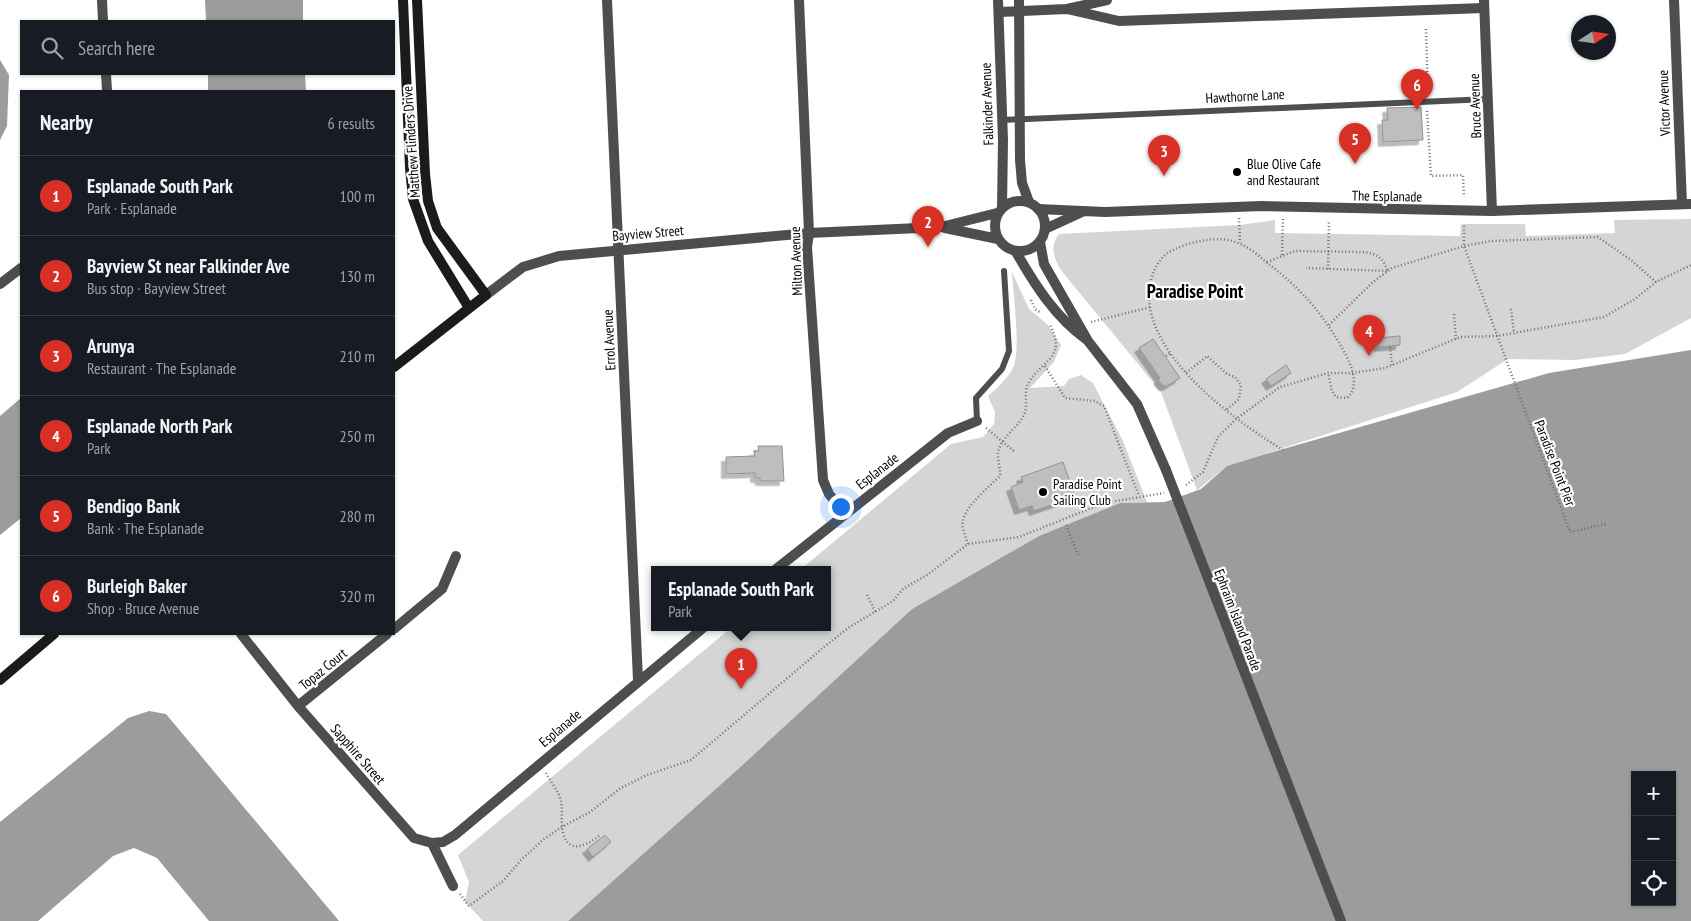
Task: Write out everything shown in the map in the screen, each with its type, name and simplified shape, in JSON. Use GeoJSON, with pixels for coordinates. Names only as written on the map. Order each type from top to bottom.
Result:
{"type":"FeatureCollection","features":[{"type":"Feature","properties":{"kind":"main road","name":"Matthew Flinders Drive"},"geometry":{"type":"LineString","coordinates":[[402,0],[413,199],[428,241],[469,308]]}},
{"type":"Feature","properties":{"kind":"main road","name":"Matthew Flinders Drive"},"geometry":{"type":"LineString","coordinates":[[417,0],[424,174],[428,201],[437,228],[486,295]]}},
{"type":"Feature","properties":{"kind":"main road","name":"Bayview Street"},"geometry":{"type":"LineString","coordinates":[[395,366],[486,295]]}},
{"type":"Feature","properties":{"kind":"main road"},"geometry":{"type":"LineString","coordinates":[[0,680],[53,635]]}},
{"type":"Feature","properties":{"kind":"street"},"geometry":{"type":"LineString","coordinates":[[102,0],[103,20]]}},
{"type":"Feature","properties":{"kind":"street","name":"Errol Avenue"},"geometry":{"type":"LineString","coordinates":[[607,0],[638,680]]}},
{"type":"Feature","properties":{"kind":"street","name":"Milton Avenue"},"geometry":{"type":"LineString","coordinates":[[799,0],[809,233],[807,247],[822,480],[829,494],[846,514]]}},
{"type":"Feature","properties":{"kind":"street","name":"Falkinder Avenue"},"geometry":{"type":"LineString","coordinates":[[998,0],[1002,120],[1000,210]]}},
{"type":"Feature","properties":{"kind":"street"},"geometry":{"type":"LineString","coordinates":[[1019,0],[1020,174],[1029,202]]}},
{"type":"Feature","properties":{"kind":"street"},"geometry":{"type":"LineString","coordinates":[[998,12],[1066,9],[1107,0],[1107,18]]}},
{"type":"Feature","properties":{"kind":"street","name":"Victor Avenue"},"geometry":{"type":"LineString","coordinates":[[1674,0],[1686,204]]}},
{"type":"Feature","properties":{"kind":"street"},"geometry":{"type":"LineString","coordinates":[[1066,9],[1119,21],[1449,4],[1484,4]]}},
{"type":"Feature","properties":{"kind":"street","name":"Bruce Avenue"},"geometry":{"type":"LineString","coordinates":[[1484,4],[1492,211]]}},
{"type":"Feature","properties":{"kind":"street"},"geometry":{"type":"LineString","coordinates":[[106,75],[107,90]]}},
{"type":"Feature","properties":{"kind":"street"},"geometry":{"type":"LineString","coordinates":[[1013,201],[1029,202],[1038,208],[1045,222],[1045,230],[1040,242],[1033,248],[1016,252],[1007,248],[998,239],[994,228],[1000,210],[1013,201]]}},
{"type":"Feature","properties":{"kind":"street","name":"The Esplanade"},"geometry":{"type":"LineString","coordinates":[[1038,208],[1083,212],[1239,207],[1492,211],[1686,204]]}},
{"type":"Feature","properties":{"kind":"street","name":"Bayview Street"},"geometry":{"type":"LineString","coordinates":[[486,295],[516,272],[536,261],[575,253],[809,233],[941,227],[1000,210]]}},
{"type":"Feature","properties":{"kind":"street","name":"The Esplanade"},"geometry":{"type":"LineString","coordinates":[[1045,230],[1083,212]]}},
{"type":"Feature","properties":{"kind":"street","name":"Bayview Street"},"geometry":{"type":"LineString","coordinates":[[941,227],[998,239]]}},
{"type":"Feature","properties":{"kind":"street","name":"Ephraim Island Parade"},"geometry":{"type":"LineString","coordinates":[[1040,242],[1044,264],[1088,341],[1137,404],[1166,470],[1341,921]]}},
{"type":"Feature","properties":{"kind":"street","name":"Ephraim Island Parade"},"geometry":{"type":"LineString","coordinates":[[1016,252],[1039,292],[1071,329],[1088,341]]}},
{"type":"Feature","properties":{"kind":"street"},"geometry":{"type":"LineString","coordinates":[[0,284],[20,269]]}},
{"type":"Feature","properties":{"kind":"street","name":"Esplanade"},"geometry":{"type":"LineString","coordinates":[[780,566],[948,433],[977,420]]}},
{"type":"Feature","properties":{"kind":"street"},"geometry":{"type":"LineString","coordinates":[[395,627],[442,589],[456,556]]}},
{"type":"Feature","properties":{"kind":"street","name":"Esplanade"},"geometry":{"type":"LineString","coordinates":[[432,843],[443,842],[455,835],[638,680],[699,631]]}},
{"type":"Feature","properties":{"kind":"street","name":"Sapphire Street"},"geometry":{"type":"LineString","coordinates":[[242,635],[298,706],[414,838],[432,843]]}},
{"type":"Feature","properties":{"kind":"street","name":"Topaz Court"},"geometry":{"type":"LineString","coordinates":[[298,706],[386,635]]}},
{"type":"Feature","properties":{"kind":"street"},"geometry":{"type":"LineString","coordinates":[[432,843],[453,886]]}},
{"type":"Feature","properties":{"kind":"lane","name":"Hawthorne Lane"},"geometry":{"type":"LineString","coordinates":[[1002,120],[1488,98]]}},
{"type":"Feature","properties":{"kind":"lane"},"geometry":{"type":"LineString","coordinates":[[977,420],[976,398],[1002,369],[1008,351],[1004,270]]}},
{"type":"Feature","properties":{"kind":"path"},"geometry":{"type":"LineString","coordinates":[[1425,95],[1428,91],[1426,29]]}},
{"type":"Feature","properties":{"kind":"path"},"geometry":{"type":"LineString","coordinates":[[1426,105],[1432,176],[1463,175],[1464,197]]}},
{"type":"Feature","properties":{"kind":"path"},"geometry":{"type":"LineString","coordinates":[[1239,207],[1240,243]]}},
{"type":"Feature","properties":{"kind":"path"},"geometry":{"type":"LineString","coordinates":[[1282,255],[1284,207]]}},
{"type":"Feature","properties":{"kind":"path"},"geometry":{"type":"LineString","coordinates":[[1328,269],[1330,209]]}},
{"type":"Feature","properties":{"kind":"path"},"geometry":{"type":"LineString","coordinates":[[1464,226],[1464,246],[1497,336]]}},
{"type":"Feature","properties":{"kind":"path"},"geometry":{"type":"LineString","coordinates":[[1329,325],[1373,282],[1403,263],[1464,246],[1491,242],[1598,237],[1631,260],[1656,282]]}},
{"type":"Feature","properties":{"kind":"path"},"geometry":{"type":"LineString","coordinates":[[1284,450],[1225,410],[1186,373],[1170,352],[1161,337],[1149,296],[1153,274],[1158,263],[1164,255],[1181,246],[1218,239],[1240,243],[1267,262],[1308,297],[1329,325],[1345,351],[1353,372],[1354,385],[1351,394],[1341,399],[1336,397],[1332,392],[1328,373]]}},
{"type":"Feature","properties":{"kind":"path"},"geometry":{"type":"LineString","coordinates":[[1267,262],[1295,251],[1328,250],[1374,253],[1382,258],[1388,271]]}},
{"type":"Feature","properties":{"kind":"path"},"geometry":{"type":"LineString","coordinates":[[1180,487],[1188,484],[1203,472],[1218,437],[1236,419],[1280,387],[1328,373],[1353,372],[1392,365],[1456,339],[1497,336],[1604,317],[1635,299],[1656,282],[1691,265]]}},
{"type":"Feature","properties":{"kind":"path"},"geometry":{"type":"LineString","coordinates":[[1306,268],[1388,271]]}},
{"type":"Feature","properties":{"kind":"path"},"geometry":{"type":"LineString","coordinates":[[1026,292],[1035,309],[1046,317]]}},
{"type":"Feature","properties":{"kind":"path"},"geometry":{"type":"LineString","coordinates":[[1091,322],[1151,307]]}},
{"type":"Feature","properties":{"kind":"path"},"geometry":{"type":"LineString","coordinates":[[1511,309],[1514,332]]}},
{"type":"Feature","properties":{"kind":"path"},"geometry":{"type":"LineString","coordinates":[[1454,314],[1456,339]]}},
{"type":"Feature","properties":{"kind":"path"},"geometry":{"type":"LineString","coordinates":[[968,544],[964,535],[963,521],[972,504],[1000,476],[998,457],[1003,442],[1021,421],[1026,411],[1025,394],[1029,382],[1052,358],[1057,343],[1050,324]]}},
{"type":"Feature","properties":{"kind":"path","name":"Paradise Point Pier"},"geometry":{"type":"LineString","coordinates":[[1497,336],[1570,532],[1606,524]]}},
{"type":"Feature","properties":{"kind":"path"},"geometry":{"type":"LineString","coordinates":[[1390,347],[1392,365]]}},
{"type":"Feature","properties":{"kind":"path"},"geometry":{"type":"LineString","coordinates":[[1166,356],[1170,352]]}},
{"type":"Feature","properties":{"kind":"path"},"geometry":{"type":"LineString","coordinates":[[1186,373],[1207,356],[1227,374],[1235,377],[1239,381],[1242,392],[1239,399],[1225,410]]}},
{"type":"Feature","properties":{"kind":"path"},"geometry":{"type":"LineString","coordinates":[[1045,366],[1065,398],[1095,401],[1104,406],[1139,496]]}},
{"type":"Feature","properties":{"kind":"path"},"geometry":{"type":"LineString","coordinates":[[977,420],[1015,452]]}},
{"type":"Feature","properties":{"kind":"path"},"geometry":{"type":"LineString","coordinates":[[453,886],[469,906],[503,881],[521,860],[544,839],[590,812],[621,788],[692,760],[824,647],[854,624],[876,613],[893,601],[904,589],[927,575],[968,544],[1019,537],[1046,528],[1091,507],[1139,496],[1156,496],[1172,490]]}},
{"type":"Feature","properties":{"kind":"path"},"geometry":{"type":"LineString","coordinates":[[1066,525],[1078,555]]}},
{"type":"Feature","properties":{"kind":"path"},"geometry":{"type":"LineString","coordinates":[[867,595],[876,613]]}},
{"type":"Feature","properties":{"kind":"path"},"geometry":{"type":"LineString","coordinates":[[540,763],[561,800],[562,827],[567,840],[576,846],[588,845],[600,835]]}},
{"type":"Feature","properties":{"kind":"shaded area"},"geometry":{"type":"Polygon","coordinates":[[[205,0],[303,0],[303,20],[206,20],[205,0]]]}},
{"type":"Feature","properties":{"kind":"shaded area"},"geometry":{"type":"Polygon","coordinates":[[[0,60],[9,75],[7,126],[0,140],[0,60]]]}},
{"type":"Feature","properties":{"kind":"shaded area"},"geometry":{"type":"Polygon","coordinates":[[[208,75],[305,75],[306,90],[208,90],[208,75]]]}},
{"type":"Feature","properties":{"kind":"shaded area"},"geometry":{"type":"Polygon","coordinates":[[[1691,219],[1691,318],[1625,354],[1575,360],[1508,359],[1457,392],[1227,466],[1197,490],[1161,392],[1060,269],[1054,251],[1054,243],[1059,234],[1240,225],[1275,220],[1275,233],[1460,236],[1461,224],[1525,224],[1526,236],[1615,233],[1614,220],[1691,219]]]}},
{"type":"Feature","properties":{"kind":"shaded area"},"geometry":{"type":"Polygon","coordinates":[[[1012,272],[1029,309],[1048,325],[1061,345],[1054,362],[1030,388],[1064,386],[1069,379],[1081,375],[1093,383],[1123,441],[1147,502],[1120,503],[1039,536],[912,609],[737,770],[568,921],[483,921],[465,902],[469,882],[458,855],[727,631],[831,631],[831,566],[805,566],[951,444],[983,437],[994,424],[995,412],[988,396],[1004,381],[1015,362],[1016,323],[1012,272]]]}},
{"type":"Feature","properties":{"kind":"shaded area"},"geometry":{"type":"Polygon","coordinates":[[[1691,350],[1691,921],[568,921],[737,770],[912,609],[1039,536],[1120,503],[1165,502],[1201,489],[1227,466],[1549,373],[1691,350]]]}},
{"type":"Feature","properties":{"kind":"shaded area"},"geometry":{"type":"Polygon","coordinates":[[[20,399],[20,519],[0,535],[0,416],[20,399]]]}},
{"type":"Feature","properties":{"kind":"shaded area"},"geometry":{"type":"Polygon","coordinates":[[[149,711],[166,714],[339,921],[209,921],[157,858],[134,848],[113,856],[38,921],[0,921],[0,822],[128,718],[149,711]]]}},
{"type":"Feature","properties":{"kind":"building"},"geometry":{"type":"Polygon","coordinates":[[[1421,107],[1423,140],[1383,142],[1382,120],[1388,120],[1387,108],[1421,107]]]}},
{"type":"Feature","properties":{"kind":"building"},"geometry":{"type":"Polygon","coordinates":[[[1400,336],[1400,345],[1378,347],[1377,338],[1400,336]]]}},
{"type":"Feature","properties":{"kind":"building"},"geometry":{"type":"Polygon","coordinates":[[[1153,339],[1180,378],[1167,386],[1163,386],[1158,380],[1160,378],[1139,348],[1153,339]]]}},
{"type":"Feature","properties":{"kind":"building"},"geometry":{"type":"Polygon","coordinates":[[[1286,365],[1291,373],[1271,386],[1266,379],[1286,365]]]}},
{"type":"Feature","properties":{"kind":"building"},"geometry":{"type":"Polygon","coordinates":[[[758,446],[782,446],[784,481],[760,481],[760,478],[755,478],[755,473],[726,474],[726,457],[755,456],[754,451],[759,451],[758,446]]]}},
{"type":"Feature","properties":{"kind":"building","name":"Paradise Point Sailing Club"},"geometry":{"type":"Polygon","coordinates":[[[1063,462],[1075,497],[1034,511],[1032,506],[1019,510],[1011,487],[1023,482],[1021,477],[1063,462]]]}},
{"type":"Feature","properties":{"kind":"building"},"geometry":{"type":"Polygon","coordinates":[[[605,835],[611,842],[593,857],[587,849],[605,835]]]}},
{"type":"Feature","properties":{"kind":"place","name":"Burleigh Baker"},"geometry":{"type":"Point","coordinates":[1417,110]}},
{"type":"Feature","properties":{"kind":"place","name":"Bendigo Bank"},"geometry":{"type":"Point","coordinates":[1355,164]}},
{"type":"Feature","properties":{"kind":"place","name":"Blue Olive Cafe and Restaurant"},"geometry":{"type":"Point","coordinates":[1237,172]}},
{"type":"Feature","properties":{"kind":"place","name":"Arunya"},"geometry":{"type":"Point","coordinates":[1164,176]}},
{"type":"Feature","properties":{"kind":"place","name":"Bayview St near Falkinder Ave"},"geometry":{"type":"Point","coordinates":[928,247]}},
{"type":"Feature","properties":{"kind":"place","name":"Esplanade North Park"},"geometry":{"type":"Point","coordinates":[1369,356]}},
{"type":"Feature","properties":{"kind":"place","name":"Paradise Point Sailing Club"},"geometry":{"type":"Point","coordinates":[1043,492]}},
{"type":"Feature","properties":{"kind":"place","name":"Esplanade South Park"},"geometry":{"type":"Point","coordinates":[741,689]}},
{"type":"Feature","properties":{"kind":"district","name":"Paradise Point"},"geometry":{"type":"Point","coordinates":[1195,291]}}]}
